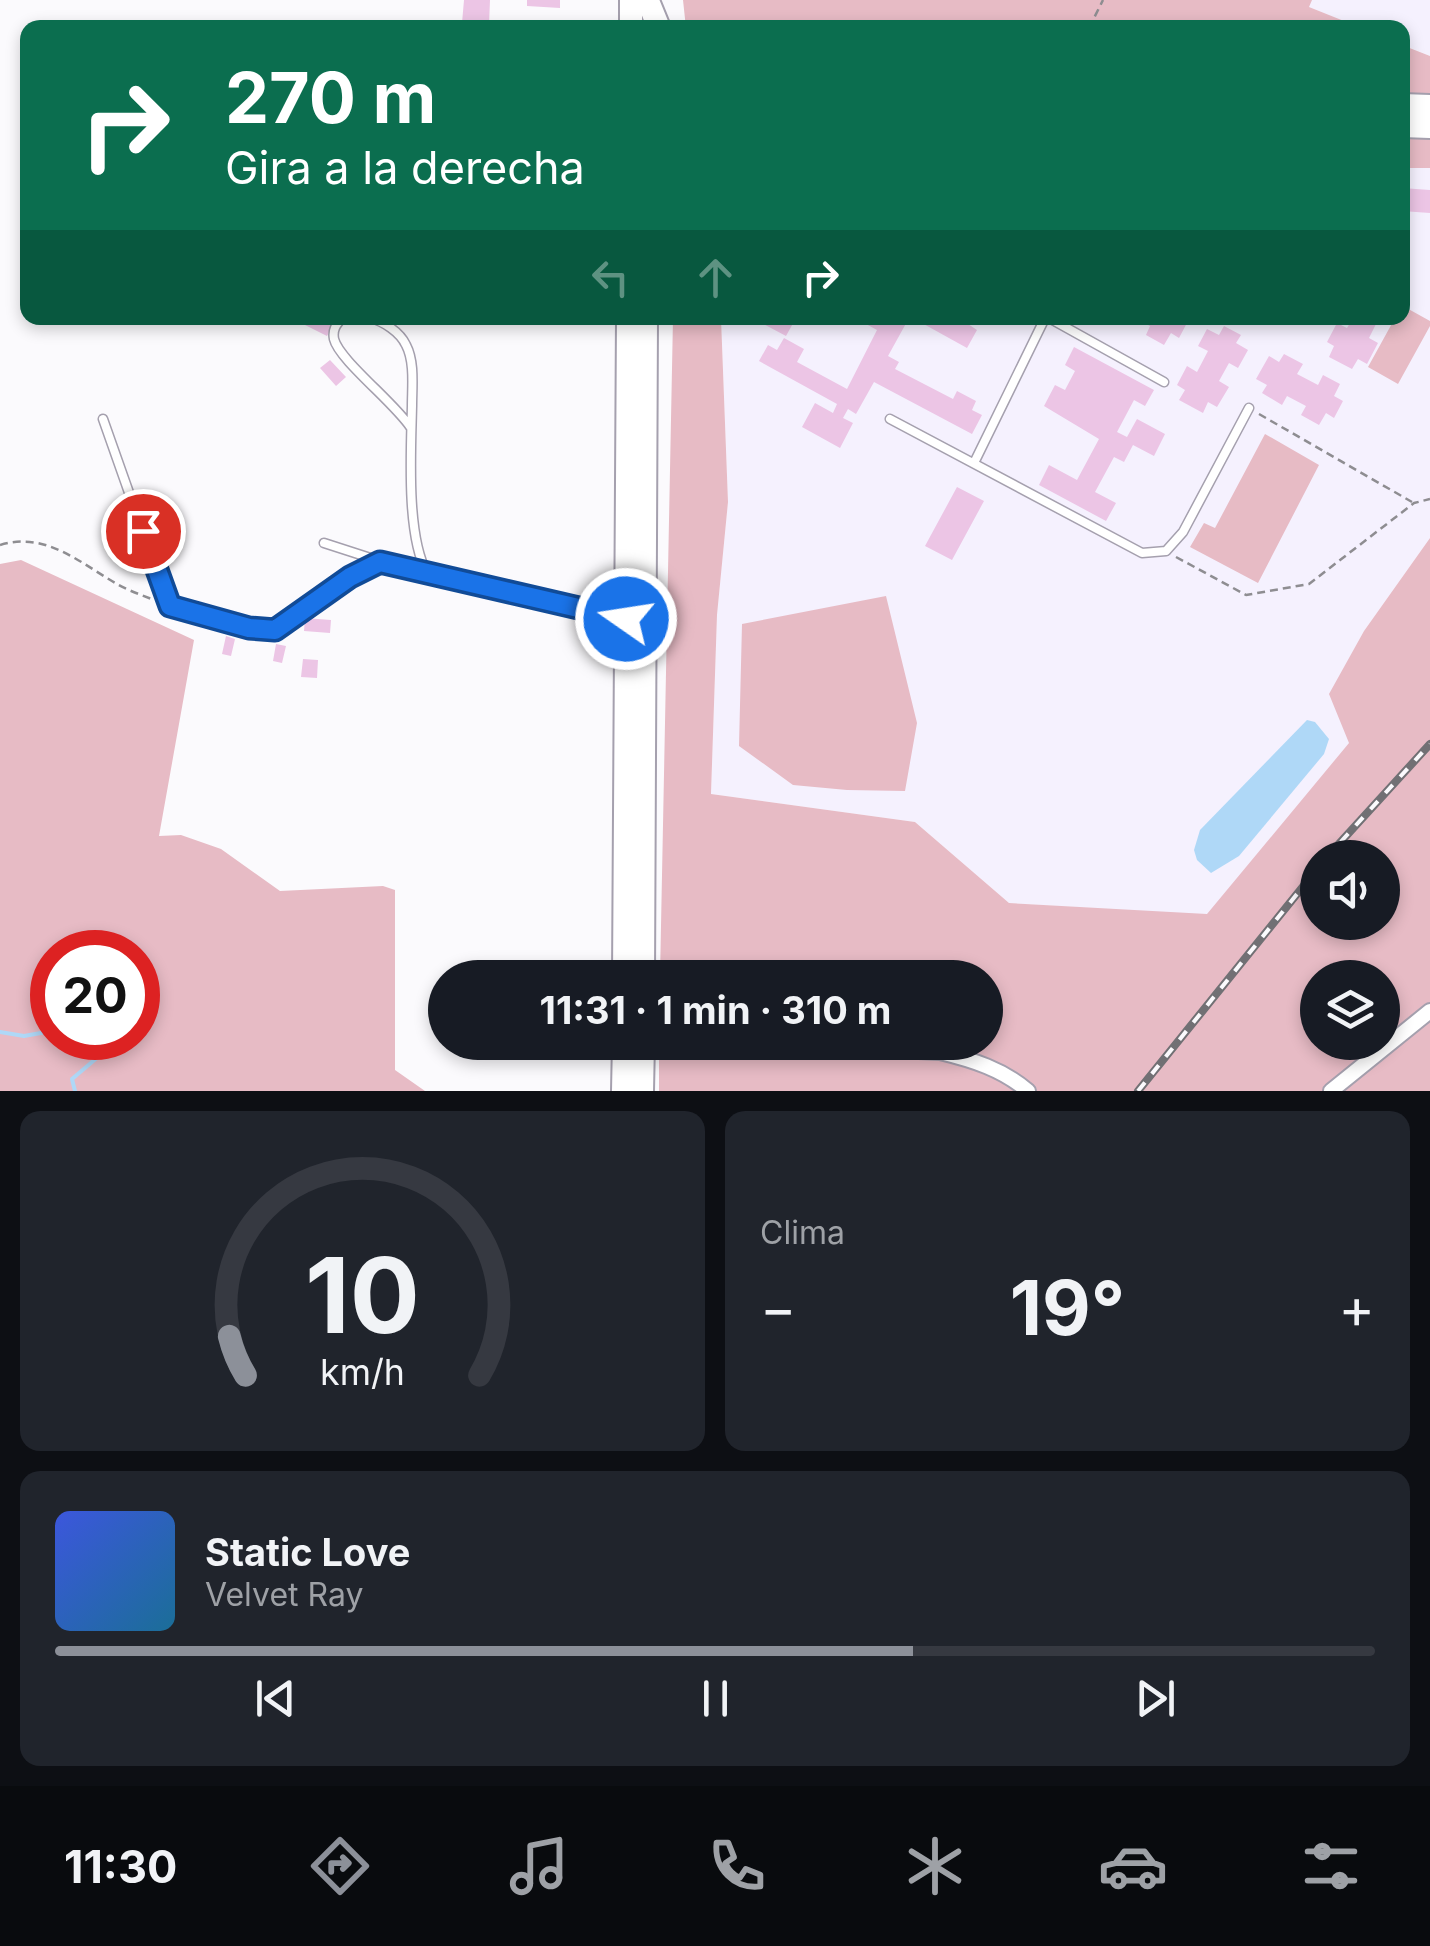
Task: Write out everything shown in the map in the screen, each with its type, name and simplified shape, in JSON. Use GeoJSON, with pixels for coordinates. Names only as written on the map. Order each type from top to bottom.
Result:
{"type":"FeatureCollection","features":[{"type":"Feature","properties":{"kind":"main road"},"geometry":{"type":"LineString","coordinates":[[624,960],[628,325]]}},
{"type":"Feature","properties":{"kind":"main road"},"geometry":{"type":"LineString","coordinates":[[643,960],[646,325]]}},
{"type":"Feature","properties":{"kind":"main road"},"geometry":{"type":"LineString","coordinates":[[623,1091],[624,1060]]}},
{"type":"Feature","properties":{"kind":"main road"},"geometry":{"type":"LineString","coordinates":[[642,1091],[643,1060]]}},
{"type":"Feature","properties":{"kind":"street"},"geometry":{"type":"LineString","coordinates":[[1331,1091],[1430,1010]]}},
{"type":"Feature","properties":{"kind":"street"},"geometry":{"type":"LineString","coordinates":[[973,1060],[1011,1077],[1028,1091]]}},
{"type":"Feature","properties":{"kind":"lane"},"geometry":{"type":"LineString","coordinates":[[337,325],[334,341],[342,354],[412,428]]}},
{"type":"Feature","properties":{"kind":"lane"},"geometry":{"type":"LineString","coordinates":[[385,325],[407,346],[412,376],[416,546],[427,573]]}},
{"type":"Feature","properties":{"kind":"lane"},"geometry":{"type":"LineString","coordinates":[[974,463],[1043,325]]}},
{"type":"Feature","properties":{"kind":"lane"},"geometry":{"type":"LineString","coordinates":[[1060,325],[1164,382]]}},
{"type":"Feature","properties":{"kind":"lane"},"geometry":{"type":"LineString","coordinates":[[890,418],[1142,553],[1166,551],[1183,532],[1248,408]]}},
{"type":"Feature","properties":{"kind":"lane"},"geometry":{"type":"LineString","coordinates":[[103,419],[170,606],[249,628],[275,630],[350,577],[380,562]]}},
{"type":"Feature","properties":{"kind":"lane"},"geometry":{"type":"LineString","coordinates":[[324,543],[380,562],[626,619]]}},
{"type":"Feature","properties":{"kind":"path"},"geometry":{"type":"LineString","coordinates":[[1248,408],[1414,503]]}},
{"type":"Feature","properties":{"kind":"path"},"geometry":{"type":"LineString","coordinates":[[1166,551],[1246,596],[1309,584],[1414,503],[1430,499]]}},
{"type":"Feature","properties":{"kind":"path"},"geometry":{"type":"LineString","coordinates":[[0,544],[42,543],[59,548],[120,586],[170,606]]}},
{"type":"Feature","properties":{"kind":"shaded area"},"geometry":{"type":"Polygon","coordinates":[[[683,0],[1430,0],[1430,56],[1410,48],[1410,20],[1342,20],[1309,7],[1302,20],[747,20],[683,0]]]}},
{"type":"Feature","properties":{"kind":"shaded area"},"geometry":{"type":"Polygon","coordinates":[[[683,0],[1312,0],[1309,7],[1342,20],[685,20],[683,0]]]}},
{"type":"Feature","properties":{"kind":"shaded area"},"geometry":{"type":"Polygon","coordinates":[[[1410,48],[1430,56],[1430,168],[1410,168],[1410,48]]]}},
{"type":"Feature","properties":{"kind":"shaded area"},"geometry":{"type":"Polygon","coordinates":[[[1410,168],[1430,168],[1430,538],[1364,631],[1330,694],[1350,742],[1207,915],[1009,903],[915,822],[711,794],[717,614],[728,502],[721,325],[1410,325],[1410,168]]]}},
{"type":"Feature","properties":{"kind":"shaded area"},"geometry":{"type":"Polygon","coordinates":[[[1410,310],[1430,321],[1398,384],[1368,367],[1391,325],[1410,325],[1410,310]]]}},
{"type":"Feature","properties":{"kind":"shaded area"},"geometry":{"type":"Polygon","coordinates":[[[673,325],[721,325],[728,502],[717,615],[711,794],[915,822],[1009,903],[1207,914],[1349,743],[1329,694],[1364,631],[1430,538],[1430,1091],[659,1091],[659,1060],[1003,1060],[1003,960],[660,960],[673,325]]]}},
{"type":"Feature","properties":{"kind":"shaded area"},"geometry":{"type":"Polygon","coordinates":[[[1265,434],[1319,465],[1258,583],[1190,547],[1204,523],[1215,528],[1265,434]]]}},
{"type":"Feature","properties":{"kind":"shaded area"},"geometry":{"type":"Polygon","coordinates":[[[21,560],[194,640],[159,836],[181,835],[221,849],[280,891],[383,886],[395,890],[395,1070],[425,1091],[0,1091],[0,564],[21,560]]]}},
{"type":"Feature","properties":{"kind":"shaded area"},"geometry":{"type":"Polygon","coordinates":[[[886,596],[917,723],[905,791],[793,785],[739,746],[742,624],[886,596]]]}},
{"type":"Feature","properties":{"kind":"water"},"geometry":{"type":"Polygon","coordinates":[[[1307,720],[1315,722],[1329,739],[1324,754],[1239,856],[1211,873],[1197,860],[1194,850],[1200,830],[1307,720]]]}},
{"type":"Feature","properties":{"kind":"building"},"geometry":{"type":"Polygon","coordinates":[[[464,0],[490,0],[489,20],[462,20],[464,0]]]}},
{"type":"Feature","properties":{"kind":"building"},"geometry":{"type":"Polygon","coordinates":[[[527,0],[560,0],[560,8],[527,6],[527,0]]]}},
{"type":"Feature","properties":{"kind":"building"},"geometry":{"type":"Polygon","coordinates":[[[1410,189],[1430,190],[1430,213],[1410,212],[1410,189]]]}},
{"type":"Feature","properties":{"kind":"building"},"geometry":{"type":"Polygon","coordinates":[[[305,325],[333,325],[327,336],[305,325]]]}},
{"type":"Feature","properties":{"kind":"building"},"geometry":{"type":"Polygon","coordinates":[[[765,325],[792,325],[786,336],[765,325]]]}},
{"type":"Feature","properties":{"kind":"building"},"geometry":{"type":"Polygon","coordinates":[[[868,325],[905,325],[888,356],[899,362],[895,369],[953,399],[957,391],[976,401],[972,410],[982,415],[972,434],[874,382],[856,414],[848,409],[843,418],[853,423],[840,448],[802,427],[815,403],[833,413],[837,404],[759,361],[768,345],[777,350],[784,338],[804,349],[797,362],[847,389],[877,330],[868,325]]]}},
{"type":"Feature","properties":{"kind":"building"},"geometry":{"type":"Polygon","coordinates":[[[925,325],[970,325],[977,330],[967,348],[925,325]]]}},
{"type":"Feature","properties":{"kind":"building"},"geometry":{"type":"Polygon","coordinates":[[[1186,325],[1179,338],[1171,333],[1164,345],[1146,335],[1150,326],[1186,325]]]}},
{"type":"Feature","properties":{"kind":"building"},"geometry":{"type":"Polygon","coordinates":[[[1336,325],[1376,325],[1369,338],[1378,343],[1367,364],[1358,359],[1352,369],[1329,357],[1334,346],[1327,342],[1336,325]]]}},
{"type":"Feature","properties":{"kind":"building"},"geometry":{"type":"Polygon","coordinates":[[[1224,326],[1241,335],[1236,343],[1248,350],[1238,368],[1229,363],[1219,381],[1229,387],[1217,407],[1208,402],[1203,413],[1179,400],[1185,390],[1177,385],[1187,366],[1197,372],[1208,351],[1198,346],[1207,329],[1219,335],[1224,326]]]}},
{"type":"Feature","properties":{"kind":"building"},"geometry":{"type":"Polygon","coordinates":[[[1074,347],[1154,390],[1145,406],[1134,400],[1117,432],[1127,437],[1137,419],[1165,434],[1154,456],[1133,445],[1124,462],[1114,457],[1095,492],[1116,503],[1106,521],[1039,485],[1049,465],[1077,480],[1099,439],[1044,406],[1055,385],[1065,390],[1075,371],[1065,365],[1074,347]]]}},
{"type":"Feature","properties":{"kind":"building"},"geometry":{"type":"Polygon","coordinates":[[[1284,354],[1303,364],[1297,374],[1318,385],[1323,375],[1340,384],[1334,396],[1343,401],[1334,418],[1326,413],[1319,425],[1301,415],[1306,406],[1287,396],[1282,405],[1262,393],[1267,385],[1256,379],[1269,356],[1279,362],[1284,354]]]}},
{"type":"Feature","properties":{"kind":"building"},"geometry":{"type":"Polygon","coordinates":[[[330,360],[346,377],[336,386],[320,368],[330,360]]]}},
{"type":"Feature","properties":{"kind":"building"},"geometry":{"type":"Polygon","coordinates":[[[957,487],[984,501],[952,560],[925,546],[957,487]]]}},
{"type":"Feature","properties":{"kind":"building"},"geometry":{"type":"Polygon","coordinates":[[[305,618],[331,620],[330,633],[304,631],[305,618]]]}},
{"type":"Feature","properties":{"kind":"building"},"geometry":{"type":"Polygon","coordinates":[[[226,636],[235,639],[231,656],[222,654],[226,636]]]}},
{"type":"Feature","properties":{"kind":"building"},"geometry":{"type":"Polygon","coordinates":[[[276,644],[286,646],[282,663],[273,661],[276,644]]]}},
{"type":"Feature","properties":{"kind":"building"},"geometry":{"type":"Polygon","coordinates":[[[303,659],[318,660],[317,678],[301,677],[303,659]]]}},
{"type":"Feature","properties":{"kind":"waterway"},"geometry":{"type":"LineString","coordinates":[[0,1032],[30,1035]]}},
{"type":"Feature","properties":{"kind":"waterway"},"geometry":{"type":"LineString","coordinates":[[75,1091],[72,1079],[94,1060]]}},
{"type":"Feature","properties":{"kind":"railway"},"geometry":{"type":"LineString","coordinates":[[1342,840],[1430,744]]}},
{"type":"Feature","properties":{"kind":"railway"},"geometry":{"type":"LineString","coordinates":[[1138,1091],[1300,890]]}},
{"type":"Feature","properties":{"kind":"route"},"geometry":{"type":"LineString","coordinates":[[143,531],[170,606],[249,628],[275,630],[350,577],[380,562],[626,619]]}}]}
